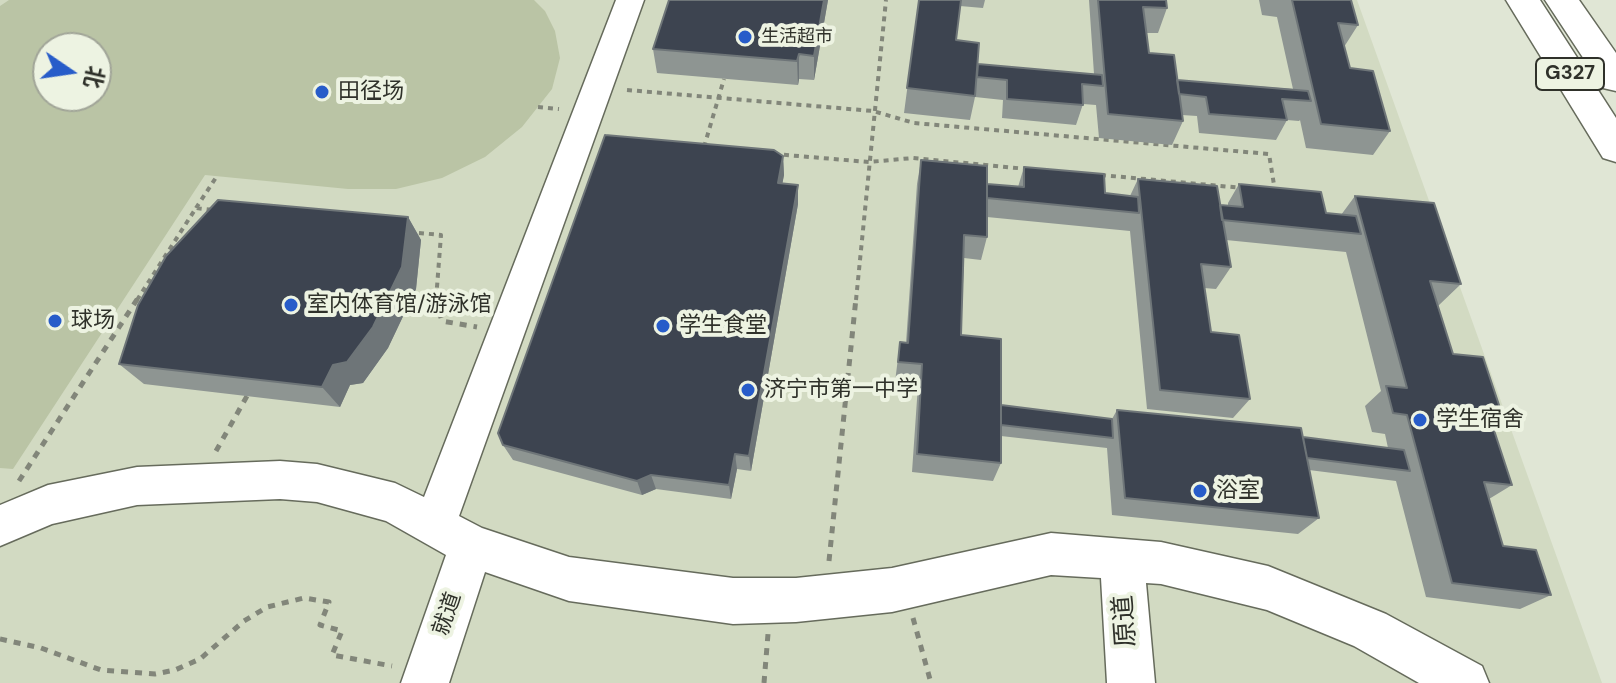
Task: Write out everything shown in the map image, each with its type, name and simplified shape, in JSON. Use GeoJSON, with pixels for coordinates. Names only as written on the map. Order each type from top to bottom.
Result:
{"type":"FeatureCollection","features":[{"type":"Feature","properties":{"kind":"highway","name":"G327"},"geometry":{"type":"LineString","coordinates":[[1523,0],[1616,148]]}},
{"type":"Feature","properties":{"kind":"highway"},"geometry":{"type":"LineString","coordinates":[[1562,0],[1616,79]]}},
{"type":"Feature","properties":{"kind":"highway"},"geometry":{"type":"LineString","coordinates":[[1594,0],[1616,32]]}},
{"type":"Feature","properties":{"kind":"street","name":"就道"},"geometry":{"type":"LineString","coordinates":[[426,678],[452,536],[506,332],[630,0]]}},
{"type":"Feature","properties":{"kind":"street"},"geometry":{"type":"LineString","coordinates":[[6,524],[48,505],[122,489],[198,482],[280,480],[317,483],[395,503],[452,536],[569,579],[733,601],[825,598],[906,588],[1051,554],[1161,563],[1268,588],[1370,630],[1465,683]]}},
{"type":"Feature","properties":{"kind":"street","name":"原道"},"geometry":{"type":"LineString","coordinates":[[1122,559],[1131,683]]}},
{"type":"Feature","properties":{"kind":"path"},"geometry":{"type":"LineString","coordinates":[[825,598],[886,0]]}},
{"type":"Feature","properties":{"kind":"path"},"geometry":{"type":"LineString","coordinates":[[689,147],[704,148],[724,79]]}},
{"type":"Feature","properties":{"kind":"path"},"geometry":{"type":"LineString","coordinates":[[598,87],[873,111],[914,123],[1269,154],[1275,191],[1259,190]]}},
{"type":"Feature","properties":{"kind":"path"},"geometry":{"type":"LineString","coordinates":[[764,153],[869,162],[913,158],[1039,170]]}},
{"type":"Feature","properties":{"kind":"path"},"geometry":{"type":"LineString","coordinates":[[1086,174],[1244,188]]}},
{"type":"Feature","properties":{"kind":"path"},"geometry":{"type":"LineString","coordinates":[[6,524],[15,487],[217,176]]}},
{"type":"Feature","properties":{"kind":"path"},"geometry":{"type":"LineString","coordinates":[[196,208],[227,212]]}},
{"type":"Feature","properties":{"kind":"path"},"geometry":{"type":"LineString","coordinates":[[395,230],[441,235],[435,296],[442,321],[506,332]]}},
{"type":"Feature","properties":{"kind":"path"},"geometry":{"type":"LineString","coordinates":[[198,482],[247,396]]}},
{"type":"Feature","properties":{"kind":"path"},"geometry":{"type":"LineString","coordinates":[[906,588],[931,683]]}},
{"type":"Feature","properties":{"kind":"path"},"geometry":{"type":"LineString","coordinates":[[0,639],[41,648],[101,670],[155,674],[175,670],[200,659],[244,621],[267,607],[304,598],[329,602],[320,625],[342,631],[332,655],[426,678]]}},
{"type":"Feature","properties":{"kind":"path"},"geometry":{"type":"LineString","coordinates":[[764,683],[769,601]]}},
{"type":"Feature","properties":{"kind":"shaded area","name":"济宁市第一中学"},"geometry":{"type":"Polygon","coordinates":[[[0,0],[1357,0],[1602,683],[0,683],[0,0]]]}},
{"type":"Feature","properties":{"kind":"shaded area","name":"田径场"},"geometry":{"type":"Polygon","coordinates":[[[9,0],[534,0],[545,11],[555,31],[560,58],[552,89],[522,127],[485,157],[442,178],[396,189],[348,189],[205,175],[13,469],[0,468],[0,6],[9,0]]]}},
{"type":"Feature","properties":{"kind":"building","name":"生活超市"},"geometry":{"type":"Polygon","coordinates":[[[669,0],[824,0],[814,56],[799,54],[797,61],[653,49],[669,0]]]}},
{"type":"Feature","properties":{"kind":"building"},"geometry":{"type":"Polygon","coordinates":[[[919,0],[961,0],[956,40],[979,43],[975,96],[907,88],[919,0]]]}},
{"type":"Feature","properties":{"kind":"building"},"geometry":{"type":"Polygon","coordinates":[[[1098,0],[1166,0],[1167,8],[1143,7],[1149,53],[1174,55],[1183,121],[1108,114],[1098,0]]]}},
{"type":"Feature","properties":{"kind":"building"},"geometry":{"type":"Polygon","coordinates":[[[1292,0],[1351,0],[1358,25],[1338,23],[1350,68],[1373,71],[1390,131],[1321,124],[1292,0]]]}},
{"type":"Feature","properties":{"kind":"building"},"geometry":{"type":"Polygon","coordinates":[[[978,64],[1102,75],[1103,86],[1082,84],[1083,105],[1007,99],[1007,80],[977,77],[978,64]]]}},
{"type":"Feature","properties":{"kind":"building"},"geometry":{"type":"Polygon","coordinates":[[[1177,80],[1308,91],[1311,101],[1282,99],[1287,120],[1209,114],[1206,97],[1179,94],[1177,80]]]}},
{"type":"Feature","properties":{"kind":"building","name":"学生食堂"},"geometry":{"type":"Polygon","coordinates":[[[605,135],[774,150],[783,156],[778,183],[798,185],[749,456],[735,454],[729,485],[651,475],[637,481],[503,445],[498,433],[605,135]]]}},
{"type":"Feature","properties":{"kind":"building"},"geometry":{"type":"Polygon","coordinates":[[[921,160],[987,166],[987,237],[964,235],[961,335],[1001,339],[1001,463],[917,454],[922,364],[898,362],[900,342],[908,343],[921,160]]]}},
{"type":"Feature","properties":{"kind":"building"},"geometry":{"type":"Polygon","coordinates":[[[1024,167],[1104,174],[1105,193],[1138,197],[1139,213],[987,198],[987,184],[1024,187],[1024,167]]]}},
{"type":"Feature","properties":{"kind":"building"},"geometry":{"type":"Polygon","coordinates":[[[1138,179],[1217,186],[1231,267],[1201,264],[1211,332],[1239,335],[1250,399],[1160,390],[1138,179]]]}},
{"type":"Feature","properties":{"kind":"building"},"geometry":{"type":"Polygon","coordinates":[[[1239,184],[1321,192],[1326,213],[1356,216],[1361,234],[1222,220],[1220,205],[1243,207],[1239,184]]]}},
{"type":"Feature","properties":{"kind":"building"},"geometry":{"type":"Polygon","coordinates":[[[1355,196],[1434,203],[1461,284],[1430,281],[1453,354],[1483,357],[1503,417],[1489,415],[1512,485],[1484,482],[1503,546],[1536,550],[1551,595],[1452,583],[1407,415],[1393,413],[1386,386],[1407,388],[1355,196]]]}},
{"type":"Feature","properties":{"kind":"building","name":"室内体育馆/游泳馆"},"geometry":{"type":"Polygon","coordinates":[[[218,200],[408,217],[402,267],[373,327],[347,362],[333,365],[322,387],[119,364],[138,305],[166,256],[218,200]]]}},
{"type":"Feature","properties":{"kind":"building"},"geometry":{"type":"Polygon","coordinates":[[[1001,405],[1112,419],[1113,438],[1001,425],[1001,405]]]}},
{"type":"Feature","properties":{"kind":"building","name":"浴室"},"geometry":{"type":"Polygon","coordinates":[[[1117,410],[1301,428],[1319,518],[1125,498],[1117,410]]]}},
{"type":"Feature","properties":{"kind":"building"},"geometry":{"type":"Polygon","coordinates":[[[1303,437],[1404,450],[1410,471],[1307,458],[1303,437]]]}},
{"type":"Feature","properties":{"kind":"place","name":"生活超市"},"geometry":{"type":"Point","coordinates":[745,37]}},
{"type":"Feature","properties":{"kind":"place","name":"田径场"},"geometry":{"type":"Point","coordinates":[322,92]}},
{"type":"Feature","properties":{"kind":"place","name":"室内体育馆/游泳馆"},"geometry":{"type":"Point","coordinates":[291,305]}},
{"type":"Feature","properties":{"kind":"place","name":"球场"},"geometry":{"type":"Point","coordinates":[55,321]}},
{"type":"Feature","properties":{"kind":"place","name":"学生食堂"},"geometry":{"type":"Point","coordinates":[663,326]}},
{"type":"Feature","properties":{"kind":"place","name":"济宁市第一中学"},"geometry":{"type":"Point","coordinates":[748,390]}},
{"type":"Feature","properties":{"kind":"place","name":"学生宿舍"},"geometry":{"type":"Point","coordinates":[1420,420]}},
{"type":"Feature","properties":{"kind":"place","name":"浴室"},"geometry":{"type":"Point","coordinates":[1200,491]}}]}
